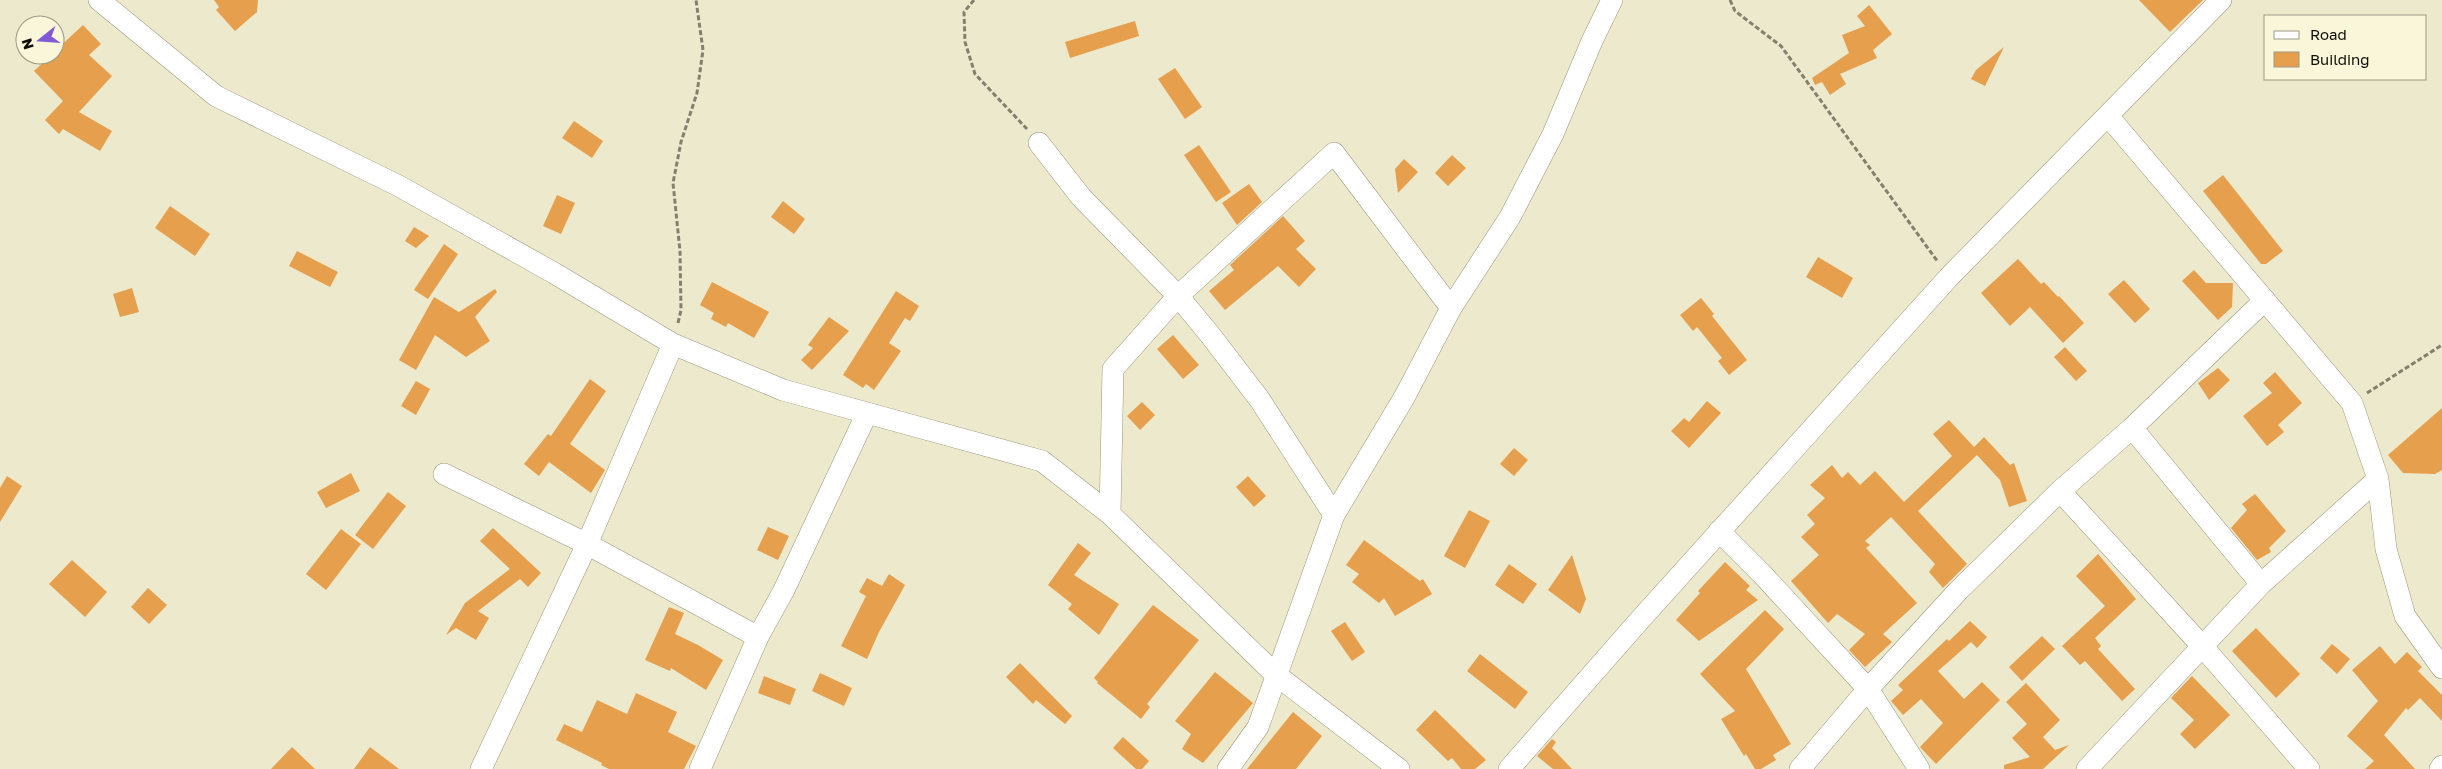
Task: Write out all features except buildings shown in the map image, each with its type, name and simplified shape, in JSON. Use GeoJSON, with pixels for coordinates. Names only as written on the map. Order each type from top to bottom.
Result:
{"type":"FeatureCollection","features":[{"type":"Feature","properties":{"kind":"street"},"geometry":{"type":"LineString","coordinates":[[1228,769],[1258,727],[1275,674],[1334,515],[1406,396],[1451,308],[1510,217],[1553,134],[1592,41],[1612,0]]}},
{"type":"Feature","properties":{"kind":"street"},"geometry":{"type":"LineString","coordinates":[[1509,769],[1719,531],[1949,277],[2221,0]]}},
{"type":"Feature","properties":{"kind":"street"},"geometry":{"type":"LineString","coordinates":[[105,2],[216,96],[399,186],[554,273],[673,344],[783,390],[1042,461],[1110,514],[1275,674],[1399,769]]}},
{"type":"Feature","properties":{"kind":"street"},"geometry":{"type":"LineString","coordinates":[[2108,116],[2352,403],[2378,479],[2386,549],[2405,616],[2442,668]]}},
{"type":"Feature","properties":{"kind":"street"},"geometry":{"type":"LineString","coordinates":[[1039,143],[1081,197],[1178,296],[1260,400],[1334,515]]}},
{"type":"Feature","properties":{"kind":"street"},"geometry":{"type":"LineString","coordinates":[[1110,514],[1113,369],[1178,296],[1334,153],[1451,308]]}},
{"type":"Feature","properties":{"kind":"street"},"geometry":{"type":"LineString","coordinates":[[1800,769],[1868,689],[1958,591],[2060,491],[2132,428],[2265,300]]}},
{"type":"Feature","properties":{"kind":"street"},"geometry":{"type":"LineString","coordinates":[[481,769],[587,544],[673,344]]}},
{"type":"Feature","properties":{"kind":"street"},"geometry":{"type":"LineString","coordinates":[[700,769],[758,638],[784,590],[867,413]]}},
{"type":"Feature","properties":{"kind":"street"},"geometry":{"type":"LineString","coordinates":[[2132,428],[2261,584]]}},
{"type":"Feature","properties":{"kind":"street"},"geometry":{"type":"LineString","coordinates":[[444,474],[587,544],[758,638]]}},
{"type":"Feature","properties":{"kind":"street"},"geometry":{"type":"LineString","coordinates":[[2086,769],[2261,584],[2378,479]]}},
{"type":"Feature","properties":{"kind":"street"},"geometry":{"type":"LineString","coordinates":[[2060,491],[2203,647],[2309,769]]}},
{"type":"Feature","properties":{"kind":"street"},"geometry":{"type":"LineString","coordinates":[[1719,531],[1762,574],[1868,689],[1919,769]]}},
{"type":"Feature","properties":{"kind":"path"},"geometry":{"type":"LineString","coordinates":[[673,344],[681,310],[680,251],[673,183],[681,142],[697,93],[703,50],[696,0]]}},
{"type":"Feature","properties":{"kind":"path"},"geometry":{"type":"LineString","coordinates":[[974,0],[964,12],[965,42],[975,74],[1039,143]]}},
{"type":"Feature","properties":{"kind":"path"},"geometry":{"type":"LineString","coordinates":[[1730,0],[1735,11],[1781,46],[1949,277]]}},
{"type":"Feature","properties":{"kind":"path"},"geometry":{"type":"LineString","coordinates":[[2352,403],[2442,346]]}}]}
